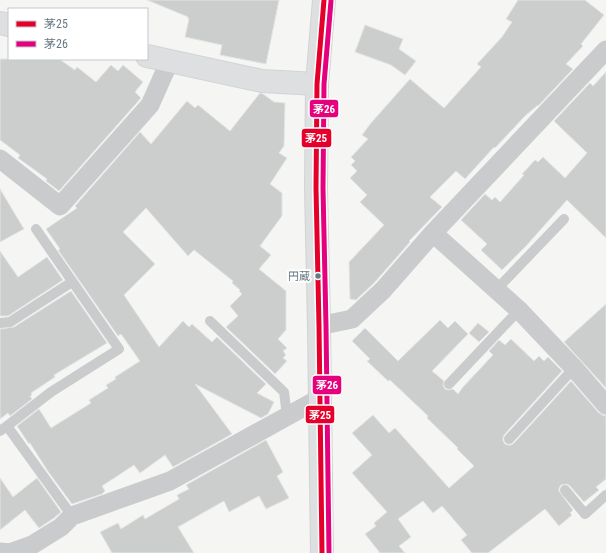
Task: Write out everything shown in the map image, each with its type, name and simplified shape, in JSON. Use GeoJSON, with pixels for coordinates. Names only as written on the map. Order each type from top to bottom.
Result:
{"type":"FeatureCollection","features":[{"type":"Feature","properties":{"kind":"main road"},"geometry":{"type":"LineString","coordinates":[[322,553],[316,188],[317,84],[324,0]]}},
{"type":"Feature","properties":{"kind":"main road"},"geometry":{"type":"LineString","coordinates":[[148,56],[262,81],[317,84]]}},
{"type":"Feature","properties":{"kind":"street"},"geometry":{"type":"LineString","coordinates":[[319,326],[352,319],[383,290],[433,233],[603,59]]}},
{"type":"Feature","properties":{"kind":"street"},"geometry":{"type":"LineString","coordinates":[[0,159],[60,206],[150,105],[170,60]]}},
{"type":"Feature","properties":{"kind":"street"},"geometry":{"type":"LineString","coordinates":[[433,233],[519,310],[574,368],[606,405]]}},
{"type":"Feature","properties":{"kind":"street"},"geometry":{"type":"LineString","coordinates":[[0,552],[10,553],[33,549],[61,527],[72,516],[170,481],[320,398]]}},
{"type":"Feature","properties":{"kind":"lane"},"geometry":{"type":"LineString","coordinates":[[496,290],[564,219]]}},
{"type":"Feature","properties":{"kind":"lane"},"geometry":{"type":"LineString","coordinates":[[36,229],[118,349],[51,392],[4,429],[72,516]]}},
{"type":"Feature","properties":{"kind":"lane"},"geometry":{"type":"LineString","coordinates":[[0,323],[10,322],[72,282]]}},
{"type":"Feature","properties":{"kind":"lane"},"geometry":{"type":"LineString","coordinates":[[450,384],[519,310]]}},
{"type":"Feature","properties":{"kind":"lane"},"geometry":{"type":"LineString","coordinates":[[210,321],[284,392],[287,416]]}},
{"type":"Feature","properties":{"kind":"lane"},"geometry":{"type":"LineString","coordinates":[[509,439],[574,368]]}},
{"type":"Feature","properties":{"kind":"lane"},"geometry":{"type":"LineString","coordinates":[[565,490],[585,514],[606,496]]}},
{"type":"Feature","properties":{"kind":"building"},"geometry":{"type":"Polygon","coordinates":[[[147,0],[279,0],[266,64],[220,55],[222,45],[185,37],[189,19],[188,17],[147,0]]]}},
{"type":"Feature","properties":{"kind":"building"},"geometry":{"type":"Polygon","coordinates":[[[518,0],[585,0],[604,15],[581,44],[583,46],[566,64],[573,69],[538,106],[525,116],[495,148],[494,147],[465,179],[456,171],[430,197],[442,207],[409,241],[410,242],[375,282],[356,300],[350,299],[349,262],[384,225],[360,202],[367,195],[350,178],[357,171],[351,165],[355,161],[351,157],[368,139],[362,135],[410,79],[444,108],[481,67],[477,64],[502,37],[512,22],[506,19],[518,0]]]}},
{"type":"Feature","properties":{"kind":"building"},"geometry":{"type":"Polygon","coordinates":[[[365,25],[403,39],[399,49],[416,61],[405,75],[391,65],[355,52],[365,25]]]}},
{"type":"Feature","properties":{"kind":"building"},"geometry":{"type":"Polygon","coordinates":[[[0,59],[60,60],[75,70],[77,67],[96,82],[111,65],[118,71],[123,65],[143,82],[135,92],[141,98],[59,191],[46,181],[47,179],[18,158],[20,155],[0,140],[0,59]]]}},
{"type":"Feature","properties":{"kind":"building"},"geometry":{"type":"Polygon","coordinates":[[[606,72],[606,238],[567,200],[526,246],[502,270],[481,250],[487,244],[461,220],[485,194],[492,200],[495,197],[500,202],[535,160],[538,162],[543,157],[565,178],[587,153],[554,121],[590,83],[593,86],[606,72]]]}},
{"type":"Feature","properties":{"kind":"building"},"geometry":{"type":"Polygon","coordinates":[[[260,93],[274,102],[285,103],[284,146],[279,153],[287,158],[270,184],[282,193],[282,216],[260,246],[271,255],[259,269],[286,291],[286,330],[278,339],[287,348],[283,351],[286,355],[283,358],[287,361],[275,374],[226,327],[238,316],[230,306],[242,294],[239,291],[240,290],[232,283],[233,281],[194,250],[188,256],[146,208],[123,232],[155,264],[124,295],[159,347],[183,321],[189,327],[192,324],[212,342],[217,337],[266,384],[257,393],[274,402],[268,414],[261,418],[195,384],[232,434],[173,467],[165,455],[140,473],[134,465],[102,486],[105,491],[102,494],[72,504],[17,426],[39,409],[51,428],[91,403],[89,400],[108,388],[106,385],[116,379],[115,377],[140,361],[121,334],[118,336],[58,250],[60,249],[46,229],[77,208],[75,206],[140,132],[151,144],[187,101],[195,108],[198,105],[230,131],[260,93]]]}},
{"type":"Feature","properties":{"kind":"building"},"geometry":{"type":"Polygon","coordinates":[[[0,189],[24,229],[0,242],[0,189]]]}},
{"type":"Feature","properties":{"kind":"building"},"geometry":{"type":"Polygon","coordinates":[[[0,251],[18,277],[47,257],[63,280],[8,316],[0,316],[0,251]]]}},
{"type":"Feature","properties":{"kind":"building"},"geometry":{"type":"Polygon","coordinates":[[[71,291],[107,343],[54,375],[55,377],[31,393],[32,395],[30,396],[32,399],[10,416],[8,413],[0,419],[0,329],[14,327],[71,291]]]}},
{"type":"Feature","properties":{"kind":"building"},"geometry":{"type":"Polygon","coordinates":[[[606,304],[606,388],[564,342],[606,304]]]}},
{"type":"Feature","properties":{"kind":"building"},"geometry":{"type":"Polygon","coordinates":[[[440,320],[448,328],[455,321],[468,334],[432,371],[444,381],[443,385],[445,389],[453,389],[458,394],[493,355],[489,351],[499,340],[505,345],[511,339],[534,361],[539,356],[544,361],[548,357],[562,371],[504,435],[503,441],[508,445],[514,443],[571,381],[598,412],[606,416],[606,479],[596,487],[599,490],[584,502],[570,486],[567,484],[561,485],[559,491],[573,510],[570,513],[572,515],[559,526],[545,509],[488,553],[472,553],[461,540],[467,535],[442,506],[433,513],[423,501],[398,519],[411,537],[399,546],[405,553],[380,553],[365,534],[376,526],[374,523],[387,512],[352,473],[372,455],[352,433],[373,415],[389,433],[395,428],[449,488],[474,466],[427,418],[428,416],[390,380],[388,381],[367,361],[370,359],[352,341],[365,328],[398,361],[440,320]]]}},
{"type":"Feature","properties":{"kind":"building"},"geometry":{"type":"Polygon","coordinates":[[[478,323],[489,332],[479,342],[469,333],[478,323]]]}},
{"type":"Feature","properties":{"kind":"building"},"geometry":{"type":"Polygon","coordinates":[[[266,440],[283,472],[277,476],[289,498],[266,509],[259,496],[229,512],[224,501],[178,527],[194,553],[112,553],[100,532],[118,523],[121,529],[143,515],[145,519],[179,499],[177,495],[189,489],[186,485],[266,440]]]}},
{"type":"Feature","properties":{"kind":"building"},"geometry":{"type":"Polygon","coordinates":[[[0,478],[13,497],[37,478],[61,512],[39,528],[25,510],[0,530],[0,478]]]}},
{"type":"Feature","properties":{"kind":"transit line","name":"茅25"},"geometry":{"type":"LineString","coordinates":[[322,553],[316,188],[317,84],[324,0]]}},
{"type":"Feature","properties":{"kind":"transit line","name":"茅26"},"geometry":{"type":"LineString","coordinates":[[329,553],[323,188],[324,84],[331,1]]}},
{"type":"Feature","properties":{"kind":"place","name":"円蔵"},"geometry":{"type":"Point","coordinates":[318,276]}}]}
